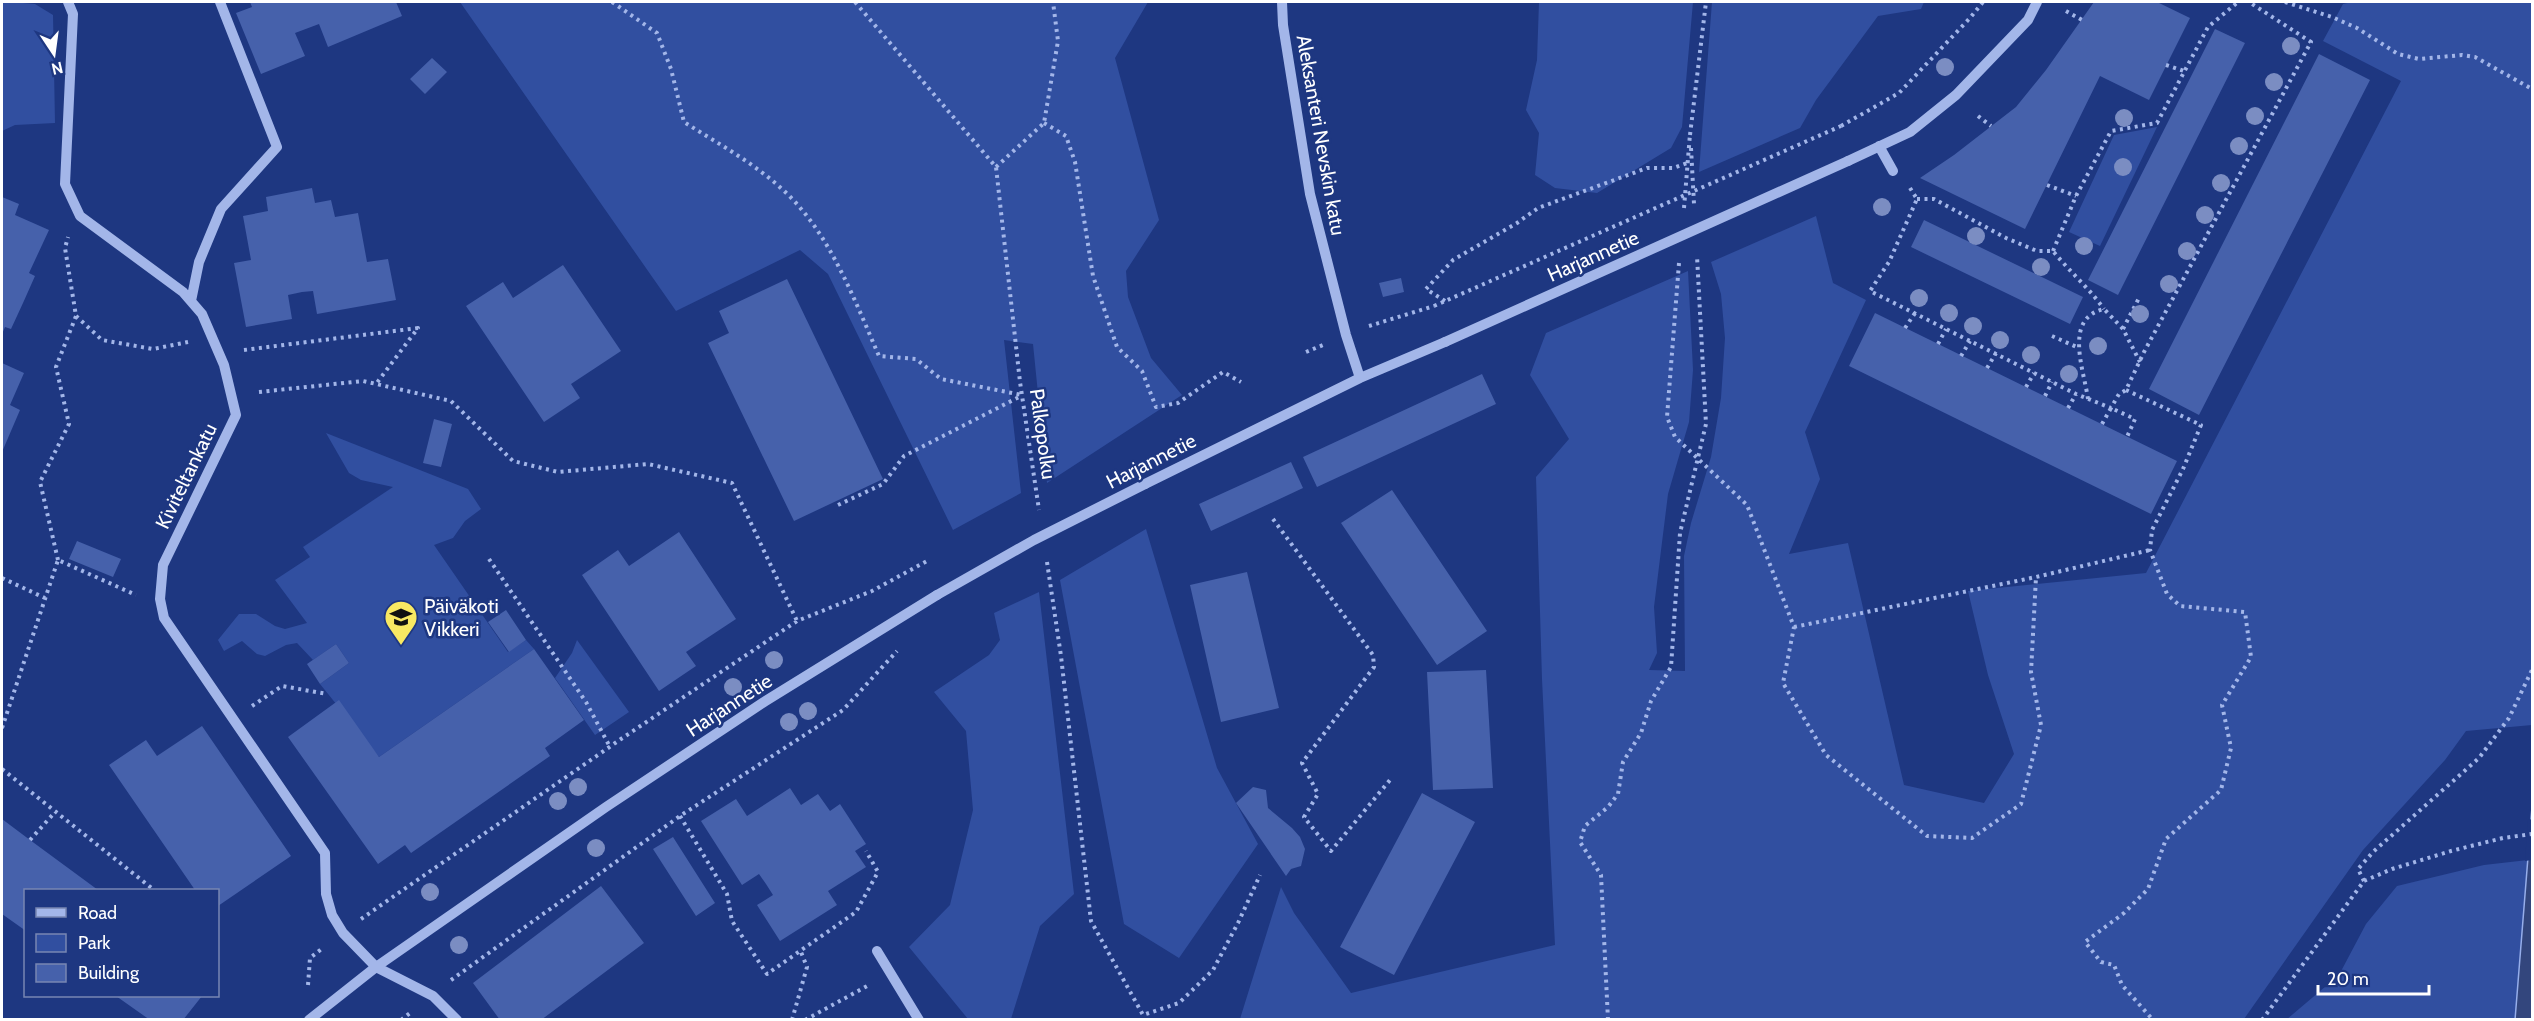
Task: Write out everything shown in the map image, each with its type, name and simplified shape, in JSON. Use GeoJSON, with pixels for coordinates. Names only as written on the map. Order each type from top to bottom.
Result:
{"type":"FeatureCollection","features":[{"type":"Feature","properties":{"kind":"street","name":"Kiviteltankatu"},"geometry":{"type":"LineString","coordinates":[[68,2],[73,14],[65,184],[80,216],[183,292],[202,314],[224,365],[236,415],[163,565],[159,599],[164,618],[325,853],[326,894],[332,915],[343,933],[376,967],[433,996],[457,1020]]}},
{"type":"Feature","properties":{"kind":"street"},"geometry":{"type":"LineString","coordinates":[[191,301],[199,262],[221,208],[277,147],[220,2]]}},
{"type":"Feature","properties":{"kind":"street","name":"Aleksanteri Nevskin katu"},"geometry":{"type":"LineString","coordinates":[[1282,2],[1283,25],[1310,194],[1346,335],[1360,378]]}},
{"type":"Feature","properties":{"kind":"street","name":"Harjannetie"},"geometry":{"type":"LineString","coordinates":[[309,1020],[376,967],[634,788],[764,702],[936,595],[1034,540],[1360,378],[1445,342],[1910,132],[1956,95],[2028,20],[2037,2]]}},
{"type":"Feature","properties":{"kind":"street"},"geometry":{"type":"LineString","coordinates":[[1880,146],[1893,171]]}},
{"type":"Feature","properties":{"kind":"street"},"geometry":{"type":"LineString","coordinates":[[877,951],[919,1020]]}},
{"type":"Feature","properties":{"kind":"path"},"geometry":{"type":"LineString","coordinates":[[612,2],[657,33],[671,69],[684,122],[761,171],[802,209],[838,266],[879,356],[916,359],[941,379],[1022,395]]}},
{"type":"Feature","properties":{"kind":"path"},"geometry":{"type":"LineString","coordinates":[[855,2],[996,167],[1044,123],[1058,41],[1053,2]]}},
{"type":"Feature","properties":{"kind":"path"},"geometry":{"type":"LineString","coordinates":[[1684,209],[1690,134],[1706,2]]}},
{"type":"Feature","properties":{"kind":"path"},"geometry":{"type":"LineString","coordinates":[[1434,306],[1841,126],[1899,93],[1983,2]]}},
{"type":"Feature","properties":{"kind":"path"},"geometry":{"type":"LineString","coordinates":[[2053,251],[2076,196],[2111,131],[2157,123],[2208,27],[2238,2]]}},
{"type":"Feature","properties":{"kind":"path"},"geometry":{"type":"LineString","coordinates":[[2102,424],[2119,394],[2126,390],[2311,42],[2249,2]]}},
{"type":"Feature","properties":{"kind":"path"},"geometry":{"type":"LineString","coordinates":[[2285,2],[2332,17],[2357,28],[2398,54],[2419,59],[2462,55],[2475,57],[2532,89]]}},
{"type":"Feature","properties":{"kind":"path"},"geometry":{"type":"LineString","coordinates":[[2066,11],[2082,20]]}},
{"type":"Feature","properties":{"kind":"path"},"geometry":{"type":"LineString","coordinates":[[2166,65],[2184,71]]}},
{"type":"Feature","properties":{"kind":"path"},"geometry":{"type":"LineString","coordinates":[[1978,116],[1991,126]]}},
{"type":"Feature","properties":{"kind":"path"},"geometry":{"type":"LineString","coordinates":[[1044,123],[1066,136],[1076,162],[1096,286],[1117,347],[1142,371],[1156,407],[1178,403],[1223,372],[1241,382]]}},
{"type":"Feature","properties":{"kind":"path"},"geometry":{"type":"LineString","coordinates":[[1690,134],[1694,205]]}},
{"type":"Feature","properties":{"kind":"path"},"geometry":{"type":"LineString","coordinates":[[1445,301],[1426,289],[1453,260],[1517,224],[1538,208],[1647,168],[1673,168],[1688,163]]}},
{"type":"Feature","properties":{"kind":"path","name":"Palkopolku"},"geometry":{"type":"LineString","coordinates":[[996,167],[1022,395],[1040,514]]}},
{"type":"Feature","properties":{"kind":"path"},"geometry":{"type":"LineString","coordinates":[[1904,179],[1917,200]]}},
{"type":"Feature","properties":{"kind":"path"},"geometry":{"type":"LineString","coordinates":[[2047,185],[2076,196]]}},
{"type":"Feature","properties":{"kind":"path"},"geometry":{"type":"LineString","coordinates":[[1917,200],[1934,199],[2006,238],[2037,251],[2053,251]]}},
{"type":"Feature","properties":{"kind":"path"},"geometry":{"type":"LineString","coordinates":[[1917,200],[1889,262],[1870,291],[2089,400],[2103,403],[2135,419],[2127,437]]}},
{"type":"Feature","properties":{"kind":"path"},"geometry":{"type":"LineString","coordinates":[[2,728],[2,722],[58,560],[40,482],[69,424],[56,367],[76,316],[65,248],[70,227],[80,216]]}},
{"type":"Feature","properties":{"kind":"path"},"geometry":{"type":"LineString","coordinates":[[2053,251],[2123,328],[2140,362]]}},
{"type":"Feature","properties":{"kind":"path"},"geometry":{"type":"LineString","coordinates":[[1608,1020],[1601,875],[1580,842],[1585,826],[1608,807],[1618,794],[1623,762],[1641,733],[1651,701],[1671,667],[1680,534],[1706,424],[1697,252]]}},
{"type":"Feature","properties":{"kind":"path"},"geometry":{"type":"LineString","coordinates":[[1680,256],[1667,417],[1675,437],[1747,505],[1794,627],[1783,683],[1826,755],[1927,836],[1972,838],[2021,804],[2041,725],[2031,672],[2036,578]]}},
{"type":"Feature","properties":{"kind":"path"},"geometry":{"type":"LineString","coordinates":[[2123,328],[2140,296]]}},
{"type":"Feature","properties":{"kind":"path"},"geometry":{"type":"LineString","coordinates":[[2089,400],[2078,336],[2081,326],[2088,317],[2104,309]]}},
{"type":"Feature","properties":{"kind":"path"},"geometry":{"type":"LineString","coordinates":[[1905,328],[1915,313]]}},
{"type":"Feature","properties":{"kind":"path"},"geometry":{"type":"LineString","coordinates":[[76,316],[102,340],[153,349],[210,337]]}},
{"type":"Feature","properties":{"kind":"path"},"geometry":{"type":"LineString","coordinates":[[243,350],[418,328],[376,384]]}},
{"type":"Feature","properties":{"kind":"path"},"geometry":{"type":"LineString","coordinates":[[1938,344],[1946,329]]}},
{"type":"Feature","properties":{"kind":"path"},"geometry":{"type":"LineString","coordinates":[[2052,336],[2080,348]]}},
{"type":"Feature","properties":{"kind":"path"},"geometry":{"type":"LineString","coordinates":[[1961,356],[1970,341]]}},
{"type":"Feature","properties":{"kind":"path"},"geometry":{"type":"LineString","coordinates":[[1988,368],[1996,353]]}},
{"type":"Feature","properties":{"kind":"path"},"geometry":{"type":"LineString","coordinates":[[2026,387],[2034,373]]}},
{"type":"Feature","properties":{"kind":"path"},"geometry":{"type":"LineString","coordinates":[[259,392],[363,381],[451,402],[513,461],[558,472],[648,465],[732,483],[797,621]]}},
{"type":"Feature","properties":{"kind":"path"},"geometry":{"type":"LineString","coordinates":[[2045,396],[2052,382]]}},
{"type":"Feature","properties":{"kind":"path"},"geometry":{"type":"LineString","coordinates":[[2126,390],[2201,424],[2183,469],[2152,530],[2150,550],[2167,594],[2180,606],[2245,612],[2251,657],[2222,705],[2231,748],[2221,790],[2166,839],[2148,889],[2124,913],[2085,942],[2101,962],[2114,965],[2122,985],[2153,1020]]}},
{"type":"Feature","properties":{"kind":"path"},"geometry":{"type":"LineString","coordinates":[[2068,408],[2076,393]]}},
{"type":"Feature","properties":{"kind":"path"},"geometry":{"type":"LineString","coordinates":[[838,505],[883,484],[904,456],[1022,395]]}},
{"type":"Feature","properties":{"kind":"path"},"geometry":{"type":"LineString","coordinates":[[1273,519],[1373,655],[1374,667],[1302,763],[1318,794],[1304,817],[1330,851],[1390,780]]}},
{"type":"Feature","properties":{"kind":"path"},"geometry":{"type":"LineString","coordinates":[[1794,627],[2036,578],[2150,550]]}},
{"type":"Feature","properties":{"kind":"path"},"geometry":{"type":"LineString","coordinates":[[489,559],[586,702],[610,747]]}},
{"type":"Feature","properties":{"kind":"path"},"geometry":{"type":"LineString","coordinates":[[58,560],[138,596],[159,599]]}},
{"type":"Feature","properties":{"kind":"path"},"geometry":{"type":"LineString","coordinates":[[369,913],[797,621],[872,591],[927,561]]}},
{"type":"Feature","properties":{"kind":"path"},"geometry":{"type":"LineString","coordinates":[[1047,561],[1091,921],[1143,1017],[1179,1003],[1212,970],[1238,923],[1260,875]]}},
{"type":"Feature","properties":{"kind":"path"},"geometry":{"type":"LineString","coordinates":[[2,578],[45,598]]}},
{"type":"Feature","properties":{"kind":"path"},"geometry":{"type":"LineString","coordinates":[[401,1020],[462,973],[680,816],[843,710],[898,650]]}},
{"type":"Feature","properties":{"kind":"path"},"geometry":{"type":"LineString","coordinates":[[2364,881],[2358,869],[2373,852],[2479,758],[2509,718],[2532,670]]}},
{"type":"Feature","properties":{"kind":"path"},"geometry":{"type":"LineString","coordinates":[[252,706],[282,686],[327,693]]}},
{"type":"Feature","properties":{"kind":"path"},"geometry":{"type":"LineString","coordinates":[[2,769],[151,889]]}},
{"type":"Feature","properties":{"kind":"path"},"geometry":{"type":"LineString","coordinates":[[30,840],[55,812]]}},
{"type":"Feature","properties":{"kind":"path"},"geometry":{"type":"LineString","coordinates":[[680,816],[727,894],[732,921],[767,974],[856,912],[878,872],[866,851]]}},
{"type":"Feature","properties":{"kind":"path"},"geometry":{"type":"LineString","coordinates":[[2262,1020],[2364,881],[2392,869],[2462,848],[2532,834]]}},
{"type":"Feature","properties":{"kind":"path"},"geometry":{"type":"LineString","coordinates":[[792,1020],[807,967],[801,952]]}},
{"type":"Feature","properties":{"kind":"path"},"geometry":{"type":"LineString","coordinates":[[308,985],[310,958]]}},
{"type":"Feature","properties":{"kind":"path"},"geometry":{"type":"LineString","coordinates":[[805,1020],[891,973]]}},
{"type":"Feature","properties":{"kind":"green space"},"geometry":{"type":"Polygon","coordinates":[[[460,2],[1148,2],[1115,58],[1159,220],[1126,271],[1128,297],[1151,358],[1182,395],[1047,483],[1033,344],[1004,340],[1021,493],[953,530],[828,274],[800,250],[676,311],[460,2]]]}},
{"type":"Feature","properties":{"kind":"green space"},"geometry":{"type":"Polygon","coordinates":[[[1539,2],[1693,2],[1682,127],[1671,148],[1597,193],[1555,188],[1535,175],[1539,133],[1526,110],[1537,60],[1539,2]]]}},
{"type":"Feature","properties":{"kind":"green space"},"geometry":{"type":"Polygon","coordinates":[[[1712,2],[1924,2],[1921,9],[1878,16],[1816,100],[1800,128],[1699,172],[1712,2]]]}},
{"type":"Feature","properties":{"kind":"green space"},"geometry":{"type":"Polygon","coordinates":[[[2352,2],[2532,2],[2532,725],[2466,731],[2445,760],[2363,850],[2244,1019],[1240,1019],[1281,887],[1294,913],[1351,993],[1555,945],[1542,679],[1536,477],[1569,439],[1530,375],[1546,333],[1688,271],[1693,370],[1689,422],[1668,494],[1654,607],[1657,653],[1649,670],[1685,671],[1684,556],[1691,523],[1711,457],[1721,398],[1725,338],[1721,294],[1711,262],[1816,216],[1833,283],[1866,300],[1805,432],[1820,479],[1789,554],[1848,543],[1904,785],[1984,803],[2014,754],[1988,675],[1968,591],[2146,573],[2401,81],[2323,41],[2343,4],[2352,2]]]}},
{"type":"Feature","properties":{"kind":"green space"},"geometry":{"type":"Polygon","coordinates":[[[2,3],[35,4],[53,15],[55,123],[15,125],[2,131],[2,3]]]}},
{"type":"Feature","properties":{"kind":"green space"},"geometry":{"type":"Polygon","coordinates":[[[2157,127],[2100,246],[2069,232],[2114,135],[2157,127]]]}},
{"type":"Feature","properties":{"kind":"green space"},"geometry":{"type":"Polygon","coordinates":[[[326,433],[468,489],[481,509],[465,521],[453,538],[434,545],[508,652],[526,640],[534,649],[379,757],[320,684],[349,663],[336,644],[313,660],[297,643],[286,645],[265,656],[257,654],[242,641],[224,651],[218,640],[239,614],[256,614],[275,626],[285,629],[307,623],[275,580],[310,557],[303,547],[393,487],[361,480],[349,473],[326,433]]]}},
{"type":"Feature","properties":{"kind":"green space"},"geometry":{"type":"Polygon","coordinates":[[[1146,529],[1217,768],[1258,844],[1179,958],[1124,924],[1060,580],[1146,529]]]}},
{"type":"Feature","properties":{"kind":"green space"},"geometry":{"type":"Polygon","coordinates":[[[1039,592],[1074,894],[1040,926],[1011,1019],[968,1019],[909,947],[950,905],[973,810],[966,731],[934,692],[989,655],[1000,640],[994,613],[1039,592]]]}},
{"type":"Feature","properties":{"kind":"green space"},"geometry":{"type":"Polygon","coordinates":[[[577,640],[629,712],[595,735],[555,678],[572,653],[577,640]]]}},
{"type":"Feature","properties":{"kind":"green space"},"geometry":{"type":"Polygon","coordinates":[[[2528,860],[2515,1019],[2286,1020],[2339,975],[2366,924],[2397,886],[2484,865],[2528,860]]]}},
{"type":"Feature","properties":{"kind":"shaded area"},"geometry":{"type":"Polygon","coordinates":[[[2532,807],[2532,1019],[2515,1020],[2532,807]]]}},
{"type":"Feature","properties":{"kind":"pier"},"geometry":{"type":"Polygon","coordinates":[[[2532,819],[2532,860],[2525,861],[2528,820],[2532,819]]]}},
{"type":"Feature","properties":{"kind":"building"},"geometry":{"type":"Polygon","coordinates":[[[250,2],[396,2],[402,16],[328,47],[319,24],[295,33],[305,56],[261,74],[236,13],[252,7],[250,2]]]}},
{"type":"Feature","properties":{"kind":"building"},"geometry":{"type":"Polygon","coordinates":[[[2094,2],[2157,2],[2190,18],[2149,100],[2100,76],[2025,229],[1920,178],[2016,107],[2046,70],[2094,2]]]}},
{"type":"Feature","properties":{"kind":"building"},"geometry":{"type":"Polygon","coordinates":[[[2215,29],[2245,43],[2118,295],[2088,280],[2215,29]]]}},
{"type":"Feature","properties":{"kind":"building"},"geometry":{"type":"Polygon","coordinates":[[[2319,54],[2370,80],[2199,415],[2149,389],[2319,54]]]}},
{"type":"Feature","properties":{"kind":"building"},"geometry":{"type":"Polygon","coordinates":[[[432,58],[447,72],[425,94],[410,79],[432,58]]]}},
{"type":"Feature","properties":{"kind":"building"},"geometry":{"type":"Polygon","coordinates":[[[312,188],[315,203],[331,200],[335,217],[358,213],[367,262],[388,259],[396,300],[317,314],[313,291],[302,292],[288,295],[292,319],[246,327],[234,263],[251,260],[243,216],[268,211],[266,197],[312,188]]]}},
{"type":"Feature","properties":{"kind":"building"},"geometry":{"type":"Polygon","coordinates":[[[2,197],[19,204],[15,215],[49,230],[29,273],[35,276],[23,303],[11,329],[5,327],[2,334],[2,197]]]}},
{"type":"Feature","properties":{"kind":"building"},"geometry":{"type":"Polygon","coordinates":[[[1924,220],[2083,297],[2070,324],[1911,247],[1924,220]]]}},
{"type":"Feature","properties":{"kind":"building"},"geometry":{"type":"Polygon","coordinates":[[[563,265],[621,351],[571,384],[580,398],[544,422],[466,306],[503,282],[513,298],[563,265]]]}},
{"type":"Feature","properties":{"kind":"building"},"geometry":{"type":"Polygon","coordinates":[[[1401,278],[1404,292],[1383,297],[1379,283],[1401,278]]]}},
{"type":"Feature","properties":{"kind":"building"},"geometry":{"type":"Polygon","coordinates":[[[787,279],[883,479],[794,521],[708,343],[729,333],[719,311],[787,279]]]}},
{"type":"Feature","properties":{"kind":"building"},"geometry":{"type":"Polygon","coordinates":[[[1875,313],[2177,461],[2151,514],[1849,366],[1875,313]]]}},
{"type":"Feature","properties":{"kind":"building"},"geometry":{"type":"Polygon","coordinates":[[[2,363],[24,373],[10,405],[20,410],[2,452],[2,363]]]}},
{"type":"Feature","properties":{"kind":"building"},"geometry":{"type":"Polygon","coordinates":[[[1482,374],[1496,404],[1317,487],[1303,457],[1482,374]]]}},
{"type":"Feature","properties":{"kind":"building"},"geometry":{"type":"Polygon","coordinates":[[[434,419],[452,424],[441,467],[423,463],[434,419]]]}},
{"type":"Feature","properties":{"kind":"building"},"geometry":{"type":"Polygon","coordinates":[[[1291,462],[1303,488],[1211,531],[1199,504],[1291,462]]]}},
{"type":"Feature","properties":{"kind":"building"},"geometry":{"type":"Polygon","coordinates":[[[1392,490],[1487,631],[1437,665],[1341,523],[1392,490]]]}},
{"type":"Feature","properties":{"kind":"building"},"geometry":{"type":"Polygon","coordinates":[[[679,532],[736,619],[686,652],[696,666],[659,691],[582,575],[618,550],[629,566],[679,532]]]}},
{"type":"Feature","properties":{"kind":"building"},"geometry":{"type":"Polygon","coordinates":[[[77,541],[121,559],[113,577],[69,559],[77,541]]]}},
{"type":"Feature","properties":{"kind":"building"},"geometry":{"type":"Polygon","coordinates":[[[1247,572],[1279,708],[1221,722],[1190,585],[1247,572]]]}},
{"type":"Feature","properties":{"kind":"building"},"geometry":{"type":"Polygon","coordinates":[[[506,610],[526,640],[509,652],[488,622],[506,610]]]}},
{"type":"Feature","properties":{"kind":"building"},"geometry":{"type":"Polygon","coordinates":[[[336,644],[349,663],[320,684],[307,664],[336,644]]]}},
{"type":"Feature","properties":{"kind":"building"},"geometry":{"type":"Polygon","coordinates":[[[534,649],[584,720],[545,748],[550,756],[411,853],[405,845],[378,864],[288,737],[339,700],[379,757],[534,649]]]}},
{"type":"Feature","properties":{"kind":"building"},"geometry":{"type":"Polygon","coordinates":[[[1486,670],[1493,788],[1433,790],[1427,672],[1486,670]]]}},
{"type":"Feature","properties":{"kind":"building"},"geometry":{"type":"Polygon","coordinates":[[[202,726],[291,856],[219,905],[219,889],[194,889],[109,765],[146,740],[157,756],[202,726]]]}},
{"type":"Feature","properties":{"kind":"building"},"geometry":{"type":"Polygon","coordinates":[[[1253,787],[1266,790],[1268,808],[1292,828],[1300,837],[1305,849],[1301,866],[1291,869],[1286,876],[1236,803],[1253,787]]]}},
{"type":"Feature","properties":{"kind":"building"},"geometry":{"type":"Polygon","coordinates":[[[790,788],[801,805],[818,794],[830,811],[840,804],[866,844],[855,851],[866,867],[828,891],[837,905],[780,941],[757,905],[773,895],[766,884],[759,874],[742,885],[701,821],[736,799],[747,816],[790,788]]]}},
{"type":"Feature","properties":{"kind":"building"},"geometry":{"type":"Polygon","coordinates":[[[1422,793],[1475,822],[1394,975],[1340,947],[1422,793]]]}},
{"type":"Feature","properties":{"kind":"building"},"geometry":{"type":"Polygon","coordinates":[[[2,819],[97,889],[24,889],[24,930],[2,914],[2,819]]]}},
{"type":"Feature","properties":{"kind":"building"},"geometry":{"type":"Polygon","coordinates":[[[673,837],[715,903],[696,916],[653,849],[673,837]]]}},
{"type":"Feature","properties":{"kind":"building"},"geometry":{"type":"Polygon","coordinates":[[[601,886],[644,943],[541,1020],[500,1020],[473,983],[601,886]]]}},
{"type":"Feature","properties":{"kind":"building"},"geometry":{"type":"Polygon","coordinates":[[[117,997],[201,997],[183,1020],[150,1020],[117,997]]]}},
{"type":"Feature","properties":{"kind":"place","name":"Päiväkoti Vikkeri"},"geometry":{"type":"Point","coordinates":[401,646]}}]}
